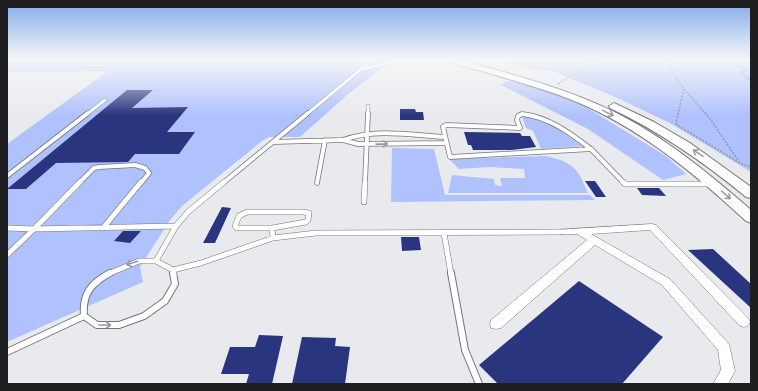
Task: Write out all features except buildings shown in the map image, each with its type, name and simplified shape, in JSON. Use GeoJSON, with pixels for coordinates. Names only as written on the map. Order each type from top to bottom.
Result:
{"type":"FeatureCollection","features":[{"type":"Feature","properties":{"kind":"main road"},"geometry":{"type":"LineString","coordinates":[[515,78],[548,88],[594,106],[617,117],[660,142],[713,184],[751,218]]}},
{"type":"Feature","properties":{"kind":"main road"},"geometry":{"type":"LineString","coordinates":[[538,78],[602,100],[652,125],[698,153],[751,194]]}},
{"type":"Feature","properties":{"kind":"street"},"geometry":{"type":"LineString","coordinates":[[560,232],[652,227],[744,322]]}},
{"type":"Feature","properties":{"kind":"street"},"geometry":{"type":"LineString","coordinates":[[579,231],[666,282],[724,348],[728,371],[720,384]]}},
{"type":"Feature","properties":{"kind":"street"},"geometry":{"type":"LineString","coordinates":[[496,324],[594,240]]}},
{"type":"Feature","properties":{"kind":"lane"},"geometry":{"type":"LineString","coordinates":[[156,261],[176,226],[188,212],[350,78]]}},
{"type":"Feature","properties":{"kind":"lane"},"geometry":{"type":"LineString","coordinates":[[7,176],[105,100]]}},
{"type":"Feature","properties":{"kind":"lane"},"geometry":{"type":"LineString","coordinates":[[364,202],[368,106]]}},
{"type":"Feature","properties":{"kind":"lane"},"geometry":{"type":"LineString","coordinates":[[591,149],[450,157],[443,127],[446,125],[520,128],[517,120],[518,116],[528,114],[546,120],[573,136],[591,149],[625,184],[713,184]]}},
{"type":"Feature","properties":{"kind":"lane"},"geometry":{"type":"LineString","coordinates":[[343,140],[352,136],[367,135],[445,137]]}},
{"type":"Feature","properties":{"kind":"lane"},"geometry":{"type":"LineString","coordinates":[[317,183],[325,140]]}},
{"type":"Feature","properties":{"kind":"lane"},"geometry":{"type":"LineString","coordinates":[[272,142],[343,140],[350,143],[366,144],[446,143]]}},
{"type":"Feature","properties":{"kind":"lane"},"geometry":{"type":"LineString","coordinates":[[7,255],[94,168],[103,165],[139,166],[146,168],[149,173],[103,228]]}},
{"type":"Feature","properties":{"kind":"lane"},"geometry":{"type":"LineString","coordinates":[[247,212],[309,213],[308,220],[306,222],[272,228],[241,229],[235,226],[239,216],[247,212]]}},
{"type":"Feature","properties":{"kind":"lane"},"geometry":{"type":"LineString","coordinates":[[7,228],[34,229],[176,226]]}},
{"type":"Feature","properties":{"kind":"lane"},"geometry":{"type":"LineString","coordinates":[[272,228],[273,238]]}},
{"type":"Feature","properties":{"kind":"lane"},"geometry":{"type":"LineString","coordinates":[[84,316],[83,301],[95,283],[115,269],[139,261],[156,261],[173,270],[201,263],[273,238],[316,233],[560,232]]}},
{"type":"Feature","properties":{"kind":"lane"},"geometry":{"type":"LineString","coordinates":[[444,233],[464,350],[480,384]]}},
{"type":"Feature","properties":{"kind":"lane"},"geometry":{"type":"LineString","coordinates":[[84,316],[97,325],[119,326],[144,316],[165,301],[175,284],[173,270]]}},
{"type":"Feature","properties":{"kind":"lane"},"geometry":{"type":"LineString","coordinates":[[7,352],[84,316]]}},
{"type":"Feature","properties":{"kind":"path"},"geometry":{"type":"LineString","coordinates":[[558,84],[567,78]]}},
{"type":"Feature","properties":{"kind":"path"},"geometry":{"type":"LineString","coordinates":[[677,78],[684,89],[712,120],[740,163]]}},
{"type":"Feature","properties":{"kind":"path"},"geometry":{"type":"LineString","coordinates":[[684,89],[676,123],[677,125],[740,163],[751,167]]}},
{"type":"Feature","properties":{"kind":"shaded area"},"geometry":{"type":"Polygon","coordinates":[[[98,78],[368,78],[347,95],[300,137],[269,137],[262,141],[182,206],[170,220],[140,267],[143,282],[7,342],[7,144],[98,78]]]}},
{"type":"Feature","properties":{"kind":"shaded area"},"geometry":{"type":"Polygon","coordinates":[[[570,78],[751,78],[751,172],[670,123],[613,96],[570,78]]]}},
{"type":"Feature","properties":{"kind":"shaded area"},"geometry":{"type":"Polygon","coordinates":[[[507,81],[532,85],[576,101],[666,156],[686,174],[663,180],[588,129],[501,85],[507,81]]]}},
{"type":"Feature","properties":{"kind":"shaded area"},"geometry":{"type":"Polygon","coordinates":[[[522,117],[534,117],[548,122],[582,146],[541,149],[533,131],[526,128],[522,117]]]}},
{"type":"Feature","properties":{"kind":"shaded area"},"geometry":{"type":"Polygon","coordinates":[[[392,148],[434,149],[445,195],[590,195],[595,200],[391,202],[392,148]]]}},
{"type":"Feature","properties":{"kind":"shaded area"},"geometry":{"type":"Polygon","coordinates":[[[546,156],[563,161],[573,167],[581,177],[588,193],[448,193],[452,175],[494,179],[495,185],[502,186],[500,178],[525,178],[524,169],[490,167],[459,169],[449,159],[546,156]]]}}]}
